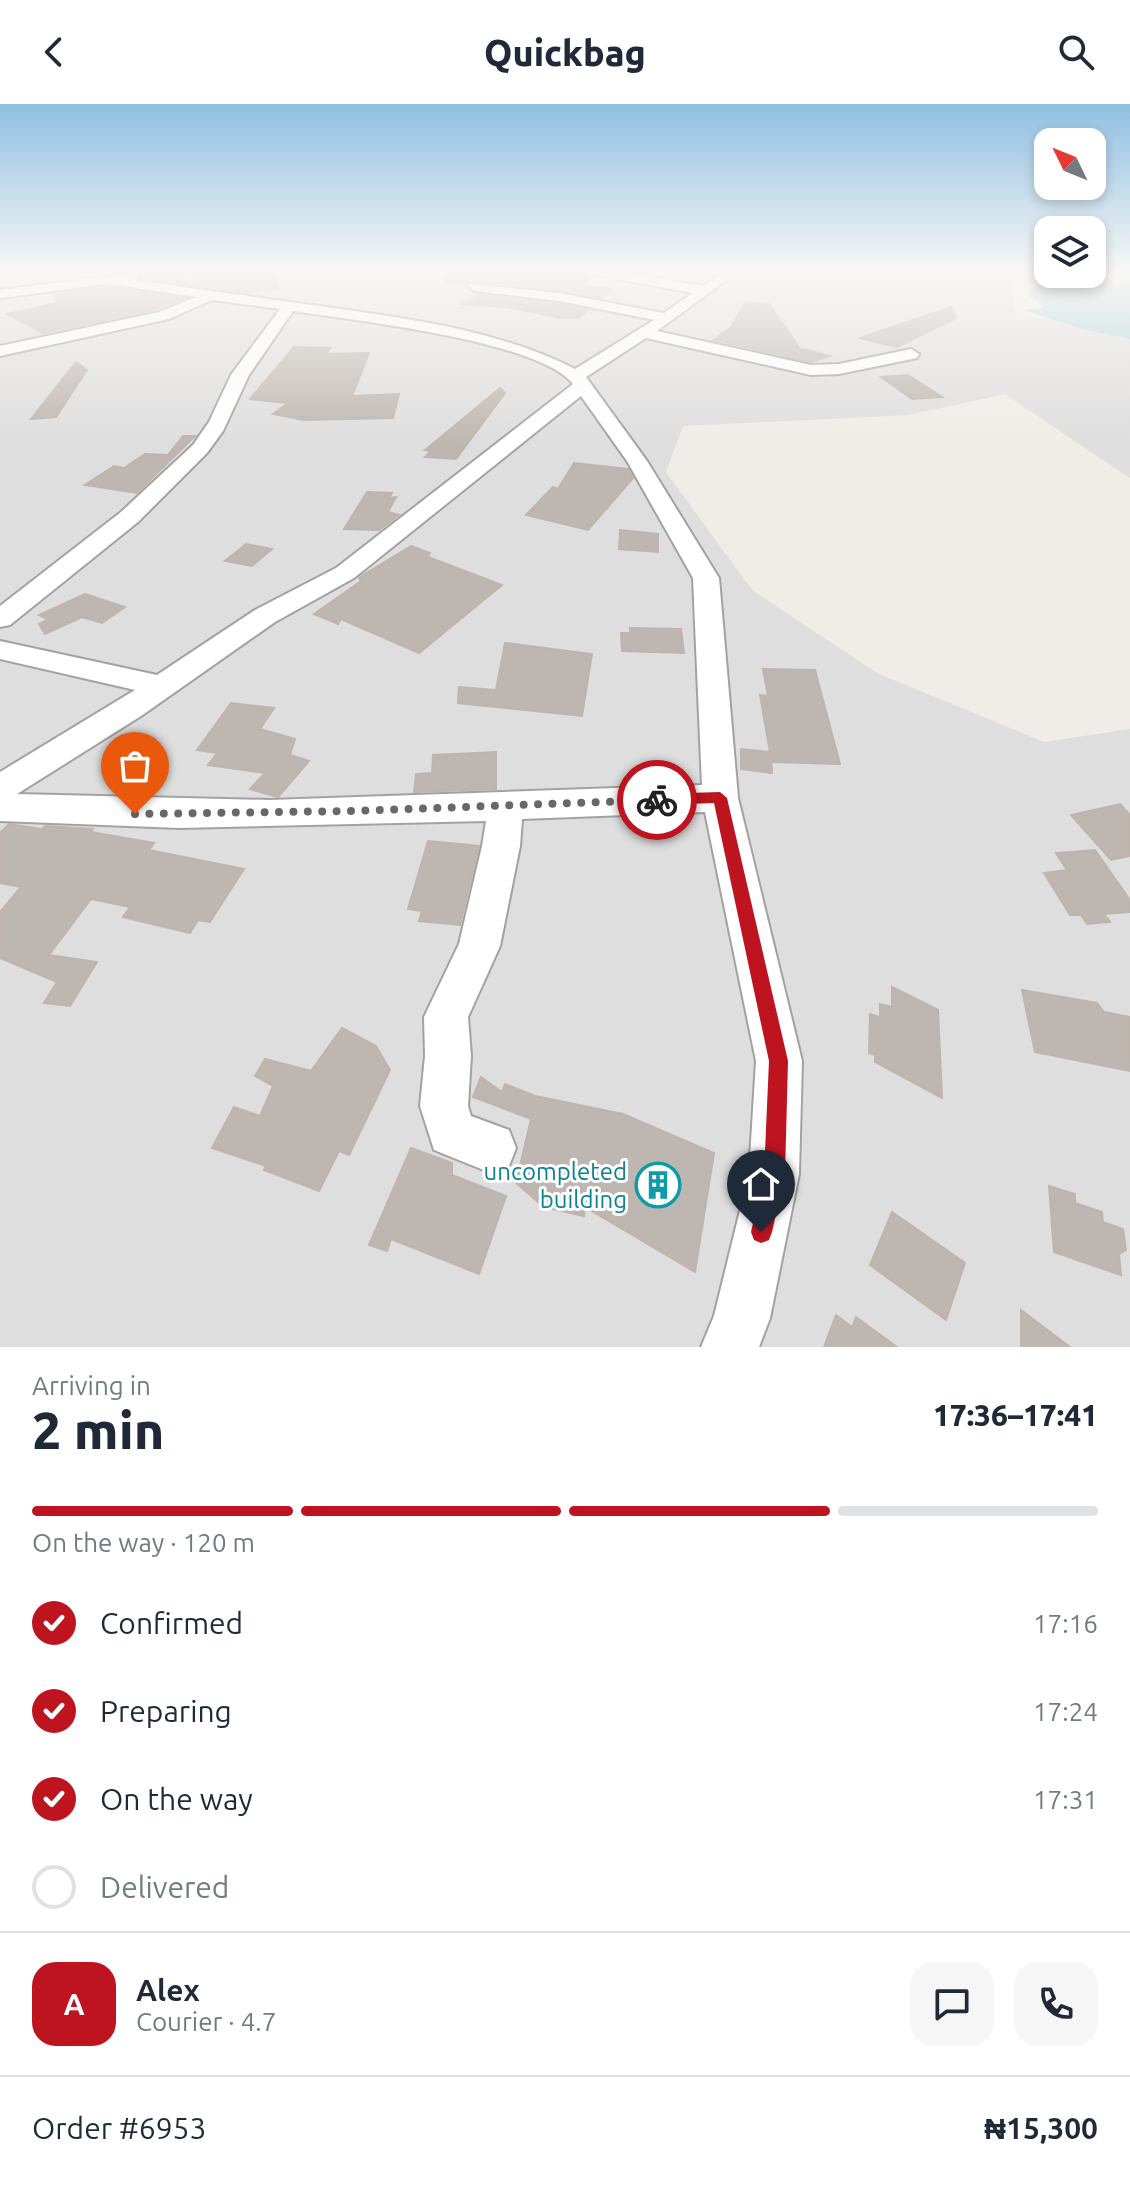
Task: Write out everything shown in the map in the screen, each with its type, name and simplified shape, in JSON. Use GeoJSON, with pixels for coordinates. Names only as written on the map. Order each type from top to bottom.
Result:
{"type":"FeatureCollection","features":[{"type":"Feature","properties":{"kind":"street"},"geometry":{"type":"LineString","coordinates":[[0,351],[92,329]]}},
{"type":"Feature","properties":{"kind":"street"},"geometry":{"type":"LineString","coordinates":[[0,619],[165,485],[202,447],[224,415],[242,372],[275,329]]}},
{"type":"Feature","properties":{"kind":"street"},"geometry":{"type":"LineString","coordinates":[[433,329],[480,337],[539,357],[580,381],[647,476],[706,578],[720,798],[779,1061],[774,1174],[742,1318],[730,1347]]}},
{"type":"Feature","properties":{"kind":"street"},"geometry":{"type":"LineString","coordinates":[[0,788],[265,616],[345,573],[580,381],[651,329]]}},
{"type":"Feature","properties":{"kind":"street"},"geometry":{"type":"LineString","coordinates":[[645,333],[811,370],[839,369],[911,354]]}},
{"type":"Feature","properties":{"kind":"street"},"geometry":{"type":"LineString","coordinates":[[0,650],[161,686]]}},
{"type":"Feature","properties":{"kind":"street"},"geometry":{"type":"LineString","coordinates":[[0,807],[106,815],[338,811],[720,798]]}},
{"type":"Feature","properties":{"kind":"street"},"geometry":{"type":"LineString","coordinates":[[491,1148],[451,1133],[444,1106],[448,1056],[446,1017],[479,946],[501,846],[505,805]]}},
{"type":"Feature","properties":{"kind":"shaded area"},"geometry":{"type":"Polygon","coordinates":[[[0,329],[1130,329],[1130,478],[1005,394],[908,415],[683,426],[666,472],[752,590],[877,673],[1044,742],[1130,729],[1130,1347],[0,1347],[0,329]]]}},
{"type":"Feature","properties":{"kind":"water"},"geometry":{"type":"Polygon","coordinates":[[[1083,329],[1130,329],[1130,339],[1083,329]]]}},
{"type":"Feature","properties":{"kind":"building"},"geometry":{"type":"Polygon","coordinates":[[[35,329],[62,329],[43,333],[35,329]]]}},
{"type":"Feature","properties":{"kind":"building"},"geometry":{"type":"Polygon","coordinates":[[[728,329],[787,329],[802,351],[830,356],[811,362],[714,340],[728,329]]]}},
{"type":"Feature","properties":{"kind":"building"},"geometry":{"type":"Polygon","coordinates":[[[886,329],[934,329],[897,347],[860,338],[886,329]]]}},
{"type":"Feature","properties":{"kind":"building"},"geometry":{"type":"Polygon","coordinates":[[[294,347],[330,348],[326,354],[369,353],[352,396],[399,394],[393,418],[304,420],[273,414],[288,403],[250,399],[294,347]]]}},
{"type":"Feature","properties":{"kind":"building"},"geometry":{"type":"Polygon","coordinates":[[[76,362],[87,370],[56,417],[31,419],[76,362]]]}},
{"type":"Feature","properties":{"kind":"building"},"geometry":{"type":"Polygon","coordinates":[[[908,375],[942,397],[912,399],[881,377],[908,375]]]}},
{"type":"Feature","properties":{"kind":"building"},"geometry":{"type":"Polygon","coordinates":[[[500,388],[505,393],[456,459],[425,457],[431,451],[425,450],[500,388]]]}},
{"type":"Feature","properties":{"kind":"building"},"geometry":{"type":"Polygon","coordinates":[[[183,436],[195,436],[137,493],[85,485],[114,466],[124,468],[145,454],[168,455],[183,436]]]}},
{"type":"Feature","properties":{"kind":"building"},"geometry":{"type":"Polygon","coordinates":[[[574,463],[628,469],[633,478],[588,530],[526,515],[553,487],[558,489],[574,463]]]}},
{"type":"Feature","properties":{"kind":"building"},"geometry":{"type":"Polygon","coordinates":[[[367,492],[392,493],[389,498],[396,497],[388,512],[399,515],[379,530],[344,529],[367,492]]]}},
{"type":"Feature","properties":{"kind":"building"},"geometry":{"type":"Polygon","coordinates":[[[620,530],[658,534],[658,552],[619,549],[620,530]]]}},
{"type":"Feature","properties":{"kind":"building"},"geometry":{"type":"Polygon","coordinates":[[[246,544],[272,549],[252,566],[225,561],[246,544]]]}},
{"type":"Feature","properties":{"kind":"building"},"geometry":{"type":"Polygon","coordinates":[[[411,546],[430,553],[428,557],[502,585],[419,653],[341,619],[338,624],[314,614],[361,581],[359,578],[363,575],[411,546]]]}},
{"type":"Feature","properties":{"kind":"building"},"geometry":{"type":"Polygon","coordinates":[[[85,594],[125,607],[102,623],[82,617],[45,634],[39,624],[48,619],[39,615],[85,594]]]}},
{"type":"Feature","properties":{"kind":"building"},"geometry":{"type":"Polygon","coordinates":[[[630,628],[681,629],[684,653],[622,651],[621,633],[630,633],[630,628]]]}},
{"type":"Feature","properties":{"kind":"building"},"geometry":{"type":"Polygon","coordinates":[[[505,643],[592,654],[582,716],[458,703],[459,687],[496,690],[505,643]]]}},
{"type":"Feature","properties":{"kind":"building"},"geometry":{"type":"Polygon","coordinates":[[[763,669],[815,670],[840,764],[772,762],[771,759],[772,773],[741,769],[741,749],[770,752],[760,695],[768,696],[763,669]]]}},
{"type":"Feature","properties":{"kind":"building"},"geometry":{"type":"Polygon","coordinates":[[[231,703],[274,708],[260,729],[295,739],[290,755],[309,761],[278,797],[250,789],[265,773],[208,765],[217,753],[197,750],[231,703]]]}},
{"type":"Feature","properties":{"kind":"building"},"geometry":{"type":"Polygon","coordinates":[[[496,752],[496,789],[414,792],[416,774],[432,773],[433,755],[496,752]]]}},
{"type":"Feature","properties":{"kind":"building"},"geometry":{"type":"Polygon","coordinates":[[[1120,804],[1130,815],[1130,856],[1111,860],[1071,815],[1120,804]]]}},
{"type":"Feature","properties":{"kind":"building"},"geometry":{"type":"Polygon","coordinates":[[[9,824],[42,829],[45,826],[93,829],[91,832],[154,843],[149,850],[244,869],[210,922],[198,920],[190,933],[123,917],[130,907],[91,899],[49,955],[97,962],[70,1006],[44,1003],[57,982],[0,958],[0,912],[21,887],[0,883],[0,833],[9,824]]]}},
{"type":"Feature","properties":{"kind":"building"},"geometry":{"type":"Polygon","coordinates":[[[428,841],[479,846],[460,925],[419,921],[422,911],[408,909],[428,841]]]}},
{"type":"Feature","properties":{"kind":"building"},"geometry":{"type":"Polygon","coordinates":[[[1095,850],[1130,900],[1130,912],[1104,914],[1110,922],[1087,924],[1081,915],[1070,915],[1044,873],[1067,870],[1056,853],[1095,850]]]}},
{"type":"Feature","properties":{"kind":"building"},"geometry":{"type":"Polygon","coordinates":[[[892,987],[938,1010],[942,1098],[875,1062],[875,1055],[869,1053],[870,1014],[880,1017],[880,1004],[892,1007],[892,987]]]}},
{"type":"Feature","properties":{"kind":"building"},"geometry":{"type":"Polygon","coordinates":[[[1022,990],[1097,1003],[1104,1012],[1130,1017],[1130,1071],[1035,1052],[1022,990]]]}},
{"type":"Feature","properties":{"kind":"building"},"geometry":{"type":"Polygon","coordinates":[[[342,1028],[376,1046],[390,1070],[349,1155],[339,1151],[319,1191],[264,1170],[266,1166],[212,1148],[234,1107],[260,1116],[273,1086],[255,1076],[265,1059],[311,1071],[342,1028]]]}},
{"type":"Feature","properties":{"kind":"building"},"geometry":{"type":"Polygon","coordinates":[[[481,1077],[502,1092],[505,1084],[535,1096],[623,1114],[714,1153],[695,1272],[585,1207],[584,1216],[544,1207],[516,1183],[531,1119],[473,1097],[481,1077]]]}},
{"type":"Feature","properties":{"kind":"building"},"geometry":{"type":"Polygon","coordinates":[[[411,1148],[452,1163],[452,1175],[506,1196],[479,1274],[391,1239],[387,1251],[369,1245],[411,1148]]]}},
{"type":"Feature","properties":{"kind":"building"},"geometry":{"type":"Polygon","coordinates":[[[1049,1186],[1075,1194],[1075,1203],[1102,1212],[1103,1222],[1123,1229],[1126,1250],[1119,1254],[1121,1275],[1054,1252],[1049,1186]]]}},
{"type":"Feature","properties":{"kind":"building"},"geometry":{"type":"Polygon","coordinates":[[[892,1212],[965,1263],[946,1320],[870,1265],[892,1212]]]}},
{"type":"Feature","properties":{"kind":"building"},"geometry":{"type":"Polygon","coordinates":[[[1021,1310],[1070,1347],[1021,1347],[1021,1310]]]}},
{"type":"Feature","properties":{"kind":"building"},"geometry":{"type":"Polygon","coordinates":[[[836,1315],[852,1327],[856,1317],[897,1347],[824,1347],[836,1315]]]}},
{"type":"Feature","properties":{"kind":"way so far"},"geometry":{"type":"LineString","coordinates":[[135,814],[352,811],[657,800]]}},
{"type":"Feature","properties":{"kind":"place","name":"uncompleted building"},"geometry":{"type":"Point","coordinates":[658,1185]}},
{"type":"Feature","properties":{"kind":"route"},"geometry":{"type":"LineString","coordinates":[[657,800],[720,798],[779,1061],[774,1174],[761,1232]]}}]}
